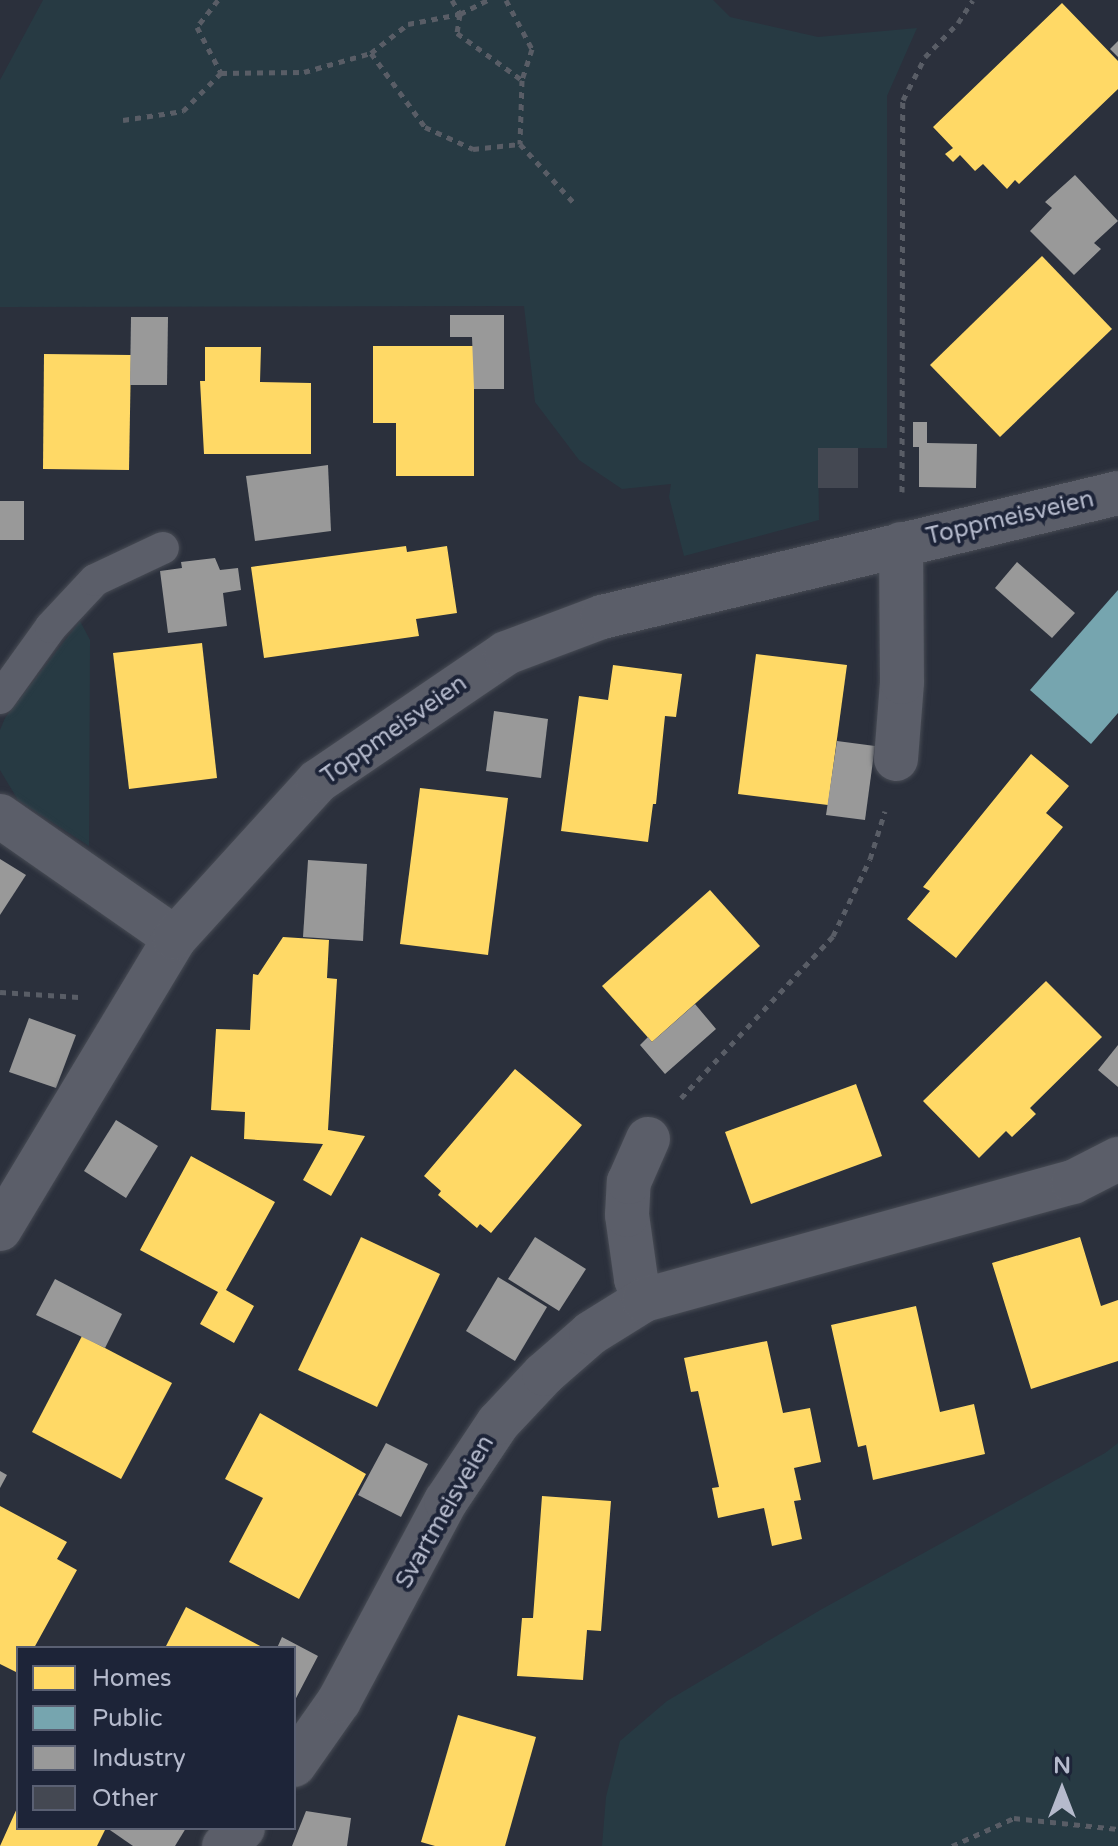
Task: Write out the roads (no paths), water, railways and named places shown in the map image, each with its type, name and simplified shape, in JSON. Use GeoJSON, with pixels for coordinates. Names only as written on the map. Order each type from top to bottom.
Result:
{"type":"FeatureCollection","features":[{"type":"Feature","properties":{"kind":"street","name":"Toppmeisveien"},"geometry":{"type":"LineString","coordinates":[[0,1229],[175,938],[318,781],[506,653],[602,617],[1118,493]]}},
{"type":"Feature","properties":{"kind":"street","name":"Toppmeisveien"},"geometry":{"type":"LineString","coordinates":[[896,759],[902,682],[901,544]]}},
{"type":"Feature","properties":{"kind":"street"},"geometry":{"type":"LineString","coordinates":[[0,816],[175,938]]}},
{"type":"Feature","properties":{"kind":"street"},"geometry":{"type":"LineString","coordinates":[[644,1300],[636,1279],[627,1215],[629,1182],[648,1139]]}},
{"type":"Feature","properties":{"kind":"street","name":"Svartmeisveien"},"geometry":{"type":"LineString","coordinates":[[296,1762],[339,1701],[446,1501],[498,1423],[544,1374],[591,1333],[644,1300],[1073,1182],[1118,1159]]}},
{"type":"Feature","properties":{"kind":"street"},"geometry":{"type":"LineString","coordinates":[[224,1846],[241,1830]]}},
{"type":"Feature","properties":{"kind":"lane"},"geometry":{"type":"LineString","coordinates":[[0,698],[51,627],[95,580],[163,548]]}}]}
